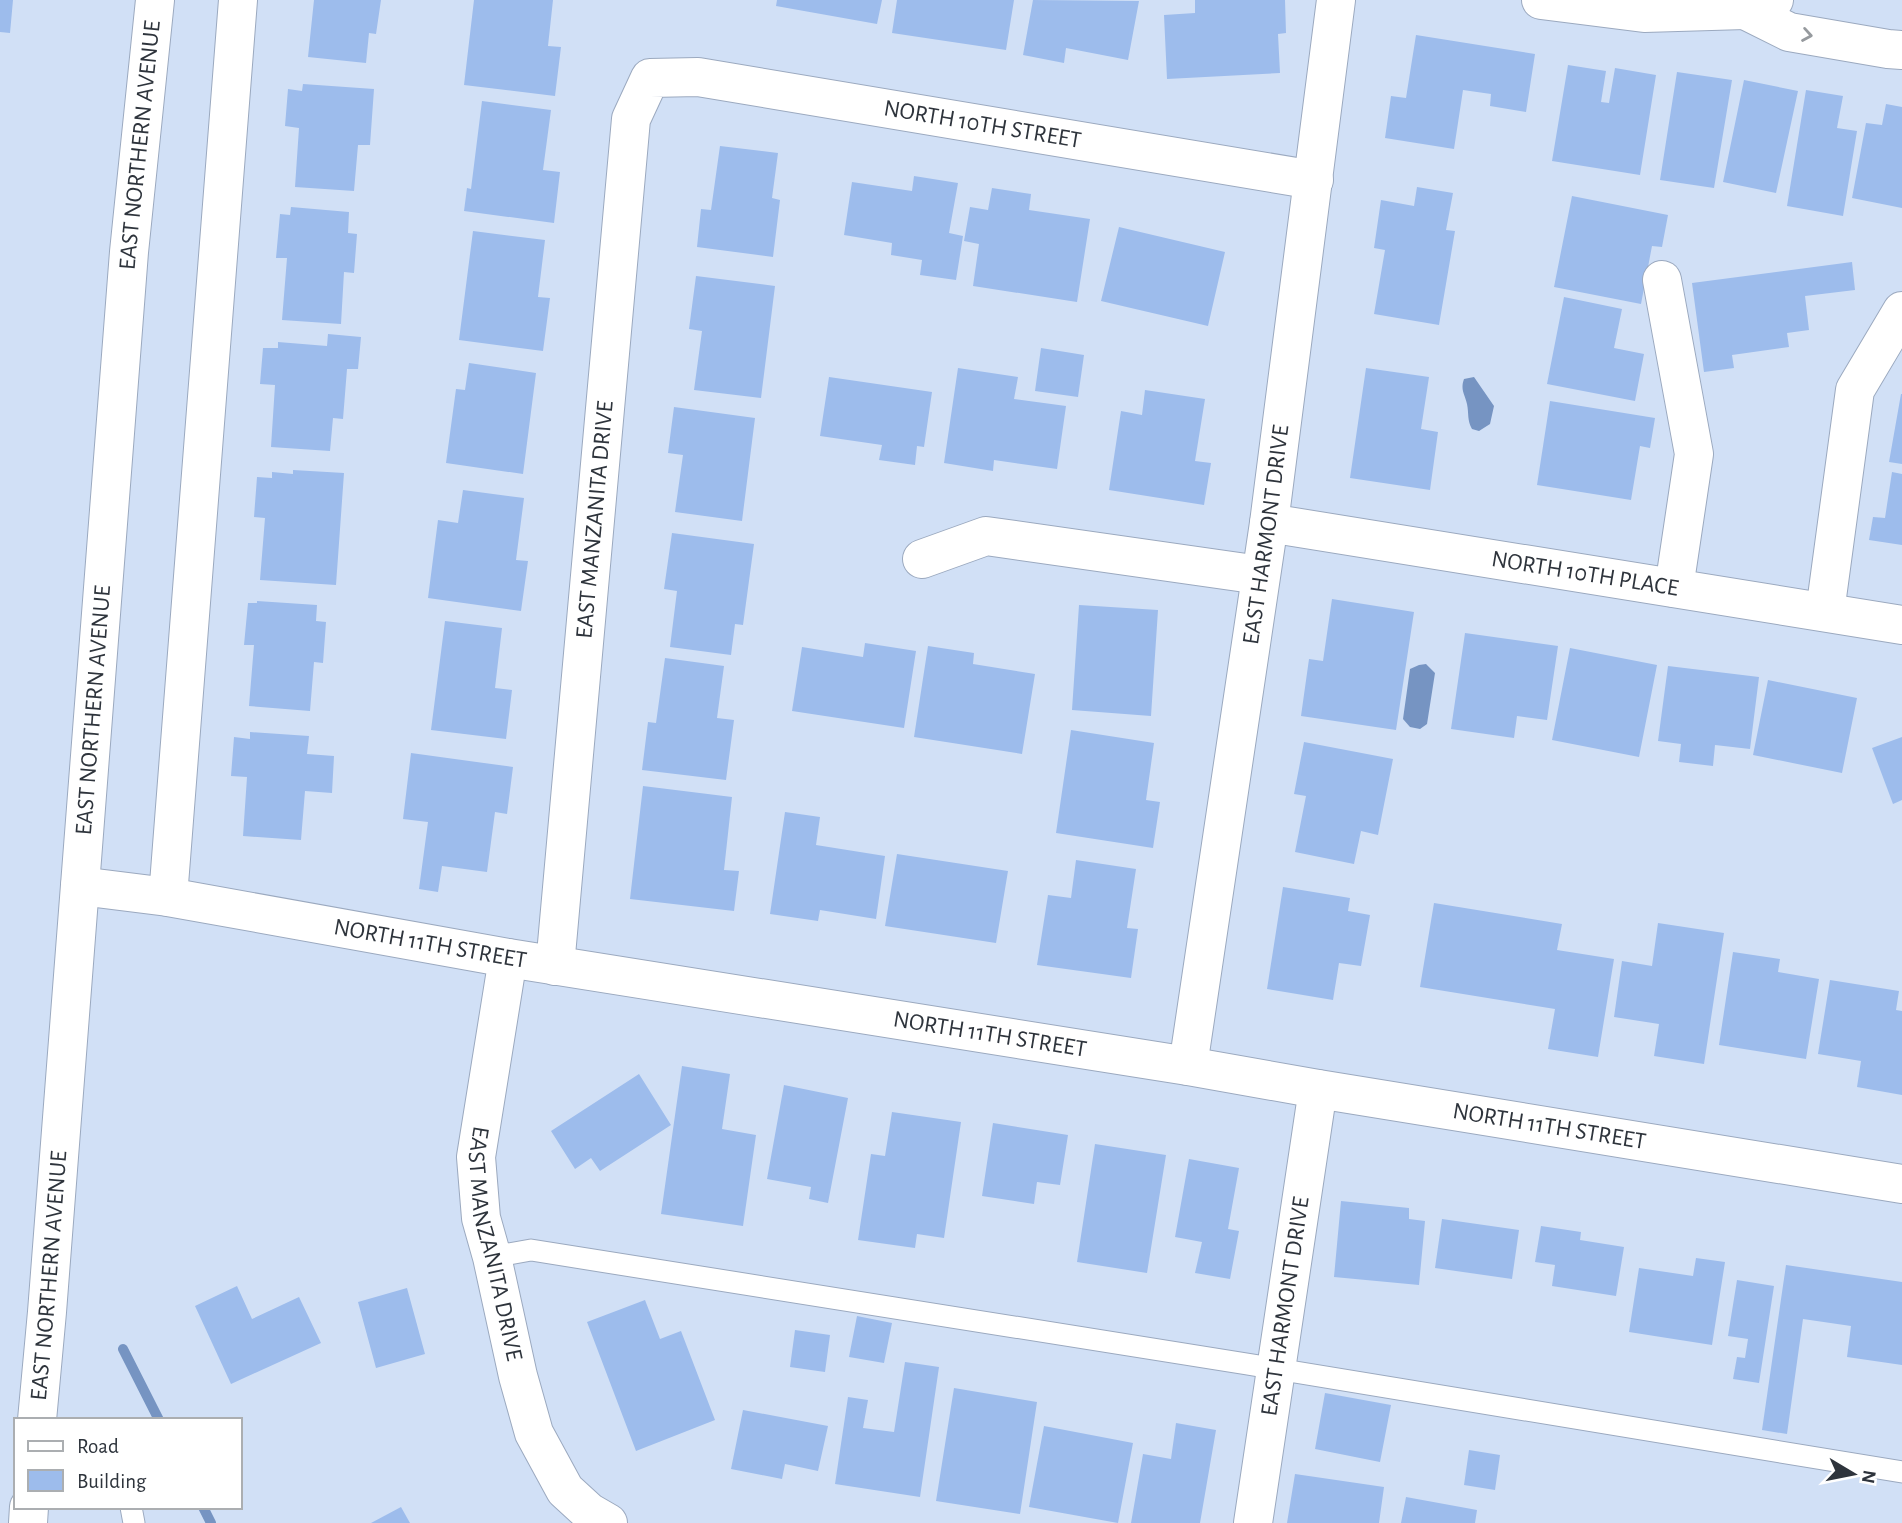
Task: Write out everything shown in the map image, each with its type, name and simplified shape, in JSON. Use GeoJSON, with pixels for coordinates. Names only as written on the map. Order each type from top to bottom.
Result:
{"type":"FeatureCollection","features":[{"type":"Feature","properties":{"kind":"street","name":"EAST NORTHERN AVENUE"},"geometry":{"type":"LineString","coordinates":[[37,1418],[129,253],[155,0]]}},
{"type":"Feature","properties":{"kind":"street"},"geometry":{"type":"LineString","coordinates":[[168,897],[238,0]]}},
{"type":"Feature","properties":{"kind":"street","name":"EAST HARMONT DRIVE"},"geometry":{"type":"LineString","coordinates":[[1188,1066],[1269,523],[1336,0]]}},
{"type":"Feature","properties":{"kind":"street"},"geometry":{"type":"LineString","coordinates":[[1541,0],[1644,13],[1759,5],[1789,32],[1902,50]]}},
{"type":"Feature","properties":{"kind":"street","name":"NORTH 10TH STREET"},"geometry":{"type":"LineString","coordinates":[[650,78],[698,77],[1314,180]]}},
{"type":"Feature","properties":{"kind":"street","name":"EAST MANZANITA DRIVE"},"geometry":{"type":"LineString","coordinates":[[555,966],[631,119],[650,78]]}},
{"type":"Feature","properties":{"kind":"street"},"geometry":{"type":"LineString","coordinates":[[1662,280],[1694,454],[1674,589]]}},
{"type":"Feature","properties":{"kind":"street"},"geometry":{"type":"LineString","coordinates":[[1825,612],[1855,390],[1902,311]]}},
{"type":"Feature","properties":{"kind":"street","name":"NORTH 10TH PLACE"},"geometry":{"type":"LineString","coordinates":[[1269,523],[1902,625]]}},
{"type":"Feature","properties":{"kind":"street"},"geometry":{"type":"LineString","coordinates":[[922,559],[986,536],[1260,575]]}},
{"type":"Feature","properties":{"kind":"street","name":"NORTH 11TH STREET"},"geometry":{"type":"LineString","coordinates":[[80,886],[168,897],[555,966],[1188,1066],[1902,1184]]}},
{"type":"Feature","properties":{"kind":"street","name":"EAST MANZANITA DRIVE"},"geometry":{"type":"LineString","coordinates":[[508,958],[476,1157],[481,1218],[534,1433],[565,1490],[598,1518]]}},
{"type":"Feature","properties":{"kind":"street","name":"EAST HARMONT DRIVE"},"geometry":{"type":"LineString","coordinates":[[1252,1523],[1318,1089]]}},
{"type":"Feature","properties":{"kind":"lane"},"geometry":{"type":"LineString","coordinates":[[492,1257],[531,1250],[1902,1472]]}},
{"type":"Feature","properties":{"kind":"water"},"geometry":{"type":"Polygon","coordinates":[[[1474,377],[1494,406],[1490,424],[1479,431],[1470,426],[1463,389],[1464,379],[1474,377]]]}},
{"type":"Feature","properties":{"kind":"water"},"geometry":{"type":"Polygon","coordinates":[[[1426,664],[1435,673],[1427,724],[1420,729],[1410,727],[1403,719],[1410,669],[1426,664]]]}},
{"type":"Feature","properties":{"kind":"building"},"geometry":{"type":"Polygon","coordinates":[[[0,0],[13,0],[10,33],[0,32],[0,0]]]}},
{"type":"Feature","properties":{"kind":"building"},"geometry":{"type":"Polygon","coordinates":[[[314,0],[381,0],[376,34],[369,33],[366,63],[308,57],[314,0]]]}},
{"type":"Feature","properties":{"kind":"building"},"geometry":{"type":"Polygon","coordinates":[[[474,0],[553,0],[548,46],[561,47],[555,96],[464,85],[474,0]]]}},
{"type":"Feature","properties":{"kind":"building"},"geometry":{"type":"Polygon","coordinates":[[[777,0],[882,0],[877,24],[776,6],[777,0]]]}},
{"type":"Feature","properties":{"kind":"building"},"geometry":{"type":"Polygon","coordinates":[[[897,0],[1014,0],[1006,50],[892,33],[897,0]]]}},
{"type":"Feature","properties":{"kind":"building"},"geometry":{"type":"Polygon","coordinates":[[[1033,0],[1139,1],[1128,60],[1066,48],[1064,63],[1023,55],[1033,0]]]}},
{"type":"Feature","properties":{"kind":"building"},"geometry":{"type":"Polygon","coordinates":[[[1195,0],[1285,0],[1286,33],[1278,34],[1280,73],[1167,79],[1164,15],[1195,13],[1195,0]]]}},
{"type":"Feature","properties":{"kind":"building"},"geometry":{"type":"Polygon","coordinates":[[[1416,35],[1535,54],[1526,112],[1490,106],[1491,94],[1463,90],[1454,149],[1385,138],[1391,96],[1406,98],[1416,35]]]}},
{"type":"Feature","properties":{"kind":"building"},"geometry":{"type":"Polygon","coordinates":[[[1568,65],[1606,71],[1601,102],[1609,103],[1615,68],[1656,75],[1640,175],[1552,161],[1568,65]]]}},
{"type":"Feature","properties":{"kind":"building"},"geometry":{"type":"Polygon","coordinates":[[[1677,72],[1732,80],[1714,188],[1660,180],[1677,72]]]}},
{"type":"Feature","properties":{"kind":"building"},"geometry":{"type":"Polygon","coordinates":[[[1744,80],[1798,91],[1776,193],[1723,182],[1744,80]]]}},
{"type":"Feature","properties":{"kind":"building"},"geometry":{"type":"Polygon","coordinates":[[[303,84],[374,89],[370,145],[358,145],[354,191],[295,187],[299,128],[285,126],[288,89],[302,91],[303,84]]]}},
{"type":"Feature","properties":{"kind":"building"},"geometry":{"type":"Polygon","coordinates":[[[1806,90],[1843,96],[1837,128],[1857,131],[1843,216],[1787,206],[1806,90]]]}},
{"type":"Feature","properties":{"kind":"building"},"geometry":{"type":"Polygon","coordinates":[[[482,101],[551,110],[543,170],[560,172],[554,223],[464,211],[467,188],[471,189],[482,101]]]}},
{"type":"Feature","properties":{"kind":"building"},"geometry":{"type":"Polygon","coordinates":[[[1886,104],[1902,107],[1902,208],[1852,198],[1866,123],[1882,125],[1886,104]]]}},
{"type":"Feature","properties":{"kind":"building"},"geometry":{"type":"Polygon","coordinates":[[[720,146],[778,153],[772,198],[780,200],[773,257],[697,247],[701,209],[711,210],[720,146]]]}},
{"type":"Feature","properties":{"kind":"building"},"geometry":{"type":"Polygon","coordinates":[[[914,176],[958,183],[949,233],[963,236],[956,280],[920,275],[922,260],[891,255],[892,243],[844,235],[852,182],[912,191],[914,176]]]}},
{"type":"Feature","properties":{"kind":"building"},"geometry":{"type":"Polygon","coordinates":[[[1417,187],[1453,193],[1446,230],[1455,231],[1439,325],[1374,314],[1385,250],[1374,248],[1381,200],[1414,206],[1417,187]]]}},
{"type":"Feature","properties":{"kind":"building"},"geometry":{"type":"Polygon","coordinates":[[[992,188],[1031,194],[1029,210],[1090,219],[1077,302],[973,286],[979,244],[964,241],[970,207],[988,210],[992,188]]]}},
{"type":"Feature","properties":{"kind":"building"},"geometry":{"type":"Polygon","coordinates":[[[1572,196],[1668,215],[1662,247],[1652,246],[1641,304],[1554,287],[1572,196]]]}},
{"type":"Feature","properties":{"kind":"building"},"geometry":{"type":"Polygon","coordinates":[[[291,207],[349,212],[348,233],[357,234],[354,273],[344,272],[341,324],[282,320],[287,258],[276,258],[280,214],[290,215],[291,207]]]}},
{"type":"Feature","properties":{"kind":"building"},"geometry":{"type":"Polygon","coordinates":[[[1119,227],[1225,252],[1208,326],[1101,301],[1119,227]]]}},
{"type":"Feature","properties":{"kind":"building"},"geometry":{"type":"Polygon","coordinates":[[[473,231],[545,240],[538,297],[550,298],[543,351],[459,340],[473,231]]]}},
{"type":"Feature","properties":{"kind":"building"},"geometry":{"type":"Polygon","coordinates":[[[1852,262],[1855,290],[1805,296],[1809,330],[1787,333],[1789,347],[1732,355],[1734,368],[1704,372],[1692,283],[1852,262]]]}},
{"type":"Feature","properties":{"kind":"building"},"geometry":{"type":"Polygon","coordinates":[[[696,276],[775,286],[761,398],[694,390],[702,331],[689,329],[696,276]]]}},
{"type":"Feature","properties":{"kind":"building"},"geometry":{"type":"Polygon","coordinates":[[[1564,297],[1622,309],[1614,348],[1644,354],[1635,401],[1547,384],[1564,297]]]}},
{"type":"Feature","properties":{"kind":"building"},"geometry":{"type":"Polygon","coordinates":[[[328,334],[361,337],[358,369],[347,369],[343,419],[333,418],[330,451],[271,447],[275,385],[260,384],[263,348],[278,348],[278,342],[327,346],[328,334]]]}},
{"type":"Feature","properties":{"kind":"building"},"geometry":{"type":"Polygon","coordinates":[[[1041,348],[1084,355],[1078,397],[1035,391],[1041,348]]]}},
{"type":"Feature","properties":{"kind":"building"},"geometry":{"type":"Polygon","coordinates":[[[469,363],[536,373],[523,474],[446,463],[456,389],[465,390],[469,363]]]}},
{"type":"Feature","properties":{"kind":"building"},"geometry":{"type":"Polygon","coordinates":[[[958,368],[1018,377],[1014,399],[1066,406],[1057,469],[994,460],[993,471],[944,463],[958,368]]]}},
{"type":"Feature","properties":{"kind":"building"},"geometry":{"type":"Polygon","coordinates":[[[1366,368],[1429,377],[1421,429],[1438,432],[1430,490],[1350,478],[1366,368]]]}},
{"type":"Feature","properties":{"kind":"building"},"geometry":{"type":"Polygon","coordinates":[[[829,377],[932,392],[924,447],[917,446],[915,465],[879,460],[882,445],[820,436],[829,377]]]}},
{"type":"Feature","properties":{"kind":"building"},"geometry":{"type":"Polygon","coordinates":[[[1145,390],[1205,399],[1195,461],[1211,463],[1204,505],[1109,490],[1121,411],[1142,415],[1145,390]]]}},
{"type":"Feature","properties":{"kind":"building"},"geometry":{"type":"Polygon","coordinates":[[[1902,394],[1902,464],[1889,462],[1902,394]]]}},
{"type":"Feature","properties":{"kind":"building"},"geometry":{"type":"Polygon","coordinates":[[[1550,401],[1655,418],[1650,448],[1640,446],[1631,500],[1537,485],[1550,401]]]}},
{"type":"Feature","properties":{"kind":"building"},"geometry":{"type":"Polygon","coordinates":[[[674,407],[755,418],[742,521],[675,512],[683,455],[668,453],[674,407]]]}},
{"type":"Feature","properties":{"kind":"building"},"geometry":{"type":"Polygon","coordinates":[[[293,470],[344,473],[336,585],[260,580],[265,518],[254,517],[257,477],[272,478],[272,472],[293,474],[293,470]]]}},
{"type":"Feature","properties":{"kind":"building"},"geometry":{"type":"Polygon","coordinates":[[[1892,472],[1902,474],[1902,545],[1869,540],[1873,517],[1885,518],[1892,472]]]}},
{"type":"Feature","properties":{"kind":"building"},"geometry":{"type":"Polygon","coordinates":[[[463,490],[524,498],[516,560],[528,561],[521,611],[428,598],[438,520],[458,523],[463,490]]]}},
{"type":"Feature","properties":{"kind":"building"},"geometry":{"type":"Polygon","coordinates":[[[672,533],[754,544],[743,625],[735,624],[731,655],[670,647],[677,591],[664,589],[672,533]]]}},
{"type":"Feature","properties":{"kind":"building"},"geometry":{"type":"Polygon","coordinates":[[[1332,599],[1414,612],[1396,730],[1301,716],[1309,659],[1323,661],[1332,599]]]}},
{"type":"Feature","properties":{"kind":"building"},"geometry":{"type":"Polygon","coordinates":[[[257,601],[317,605],[316,621],[326,622],[323,663],[314,662],[310,711],[249,706],[254,645],[244,645],[248,603],[257,601]]]}},
{"type":"Feature","properties":{"kind":"building"},"geometry":{"type":"Polygon","coordinates":[[[1079,605],[1158,610],[1151,716],[1072,710],[1079,605]]]}},
{"type":"Feature","properties":{"kind":"building"},"geometry":{"type":"Polygon","coordinates":[[[445,621],[502,628],[495,688],[512,690],[506,739],[431,730],[445,621]]]}},
{"type":"Feature","properties":{"kind":"building"},"geometry":{"type":"Polygon","coordinates":[[[1465,633],[1558,646],[1547,720],[1517,716],[1514,738],[1451,729],[1465,633]]]}},
{"type":"Feature","properties":{"kind":"building"},"geometry":{"type":"Polygon","coordinates":[[[865,643],[916,651],[904,728],[792,711],[802,647],[863,657],[865,643]]]}},
{"type":"Feature","properties":{"kind":"building"},"geometry":{"type":"Polygon","coordinates":[[[928,646],[974,653],[973,664],[1035,674],[1022,754],[914,737],[928,646]]]}},
{"type":"Feature","properties":{"kind":"building"},"geometry":{"type":"Polygon","coordinates":[[[1570,648],[1657,665],[1639,757],[1552,740],[1570,648]]]}},
{"type":"Feature","properties":{"kind":"building"},"geometry":{"type":"Polygon","coordinates":[[[665,658],[724,666],[717,718],[734,720],[726,780],[642,770],[648,722],[656,723],[665,658]]]}},
{"type":"Feature","properties":{"kind":"building"},"geometry":{"type":"Polygon","coordinates":[[[1668,666],[1759,677],[1750,749],[1715,745],[1713,766],[1679,762],[1681,744],[1658,741],[1668,666]]]}},
{"type":"Feature","properties":{"kind":"building"},"geometry":{"type":"Polygon","coordinates":[[[1768,680],[1857,698],[1842,773],[1753,755],[1768,680]]]}},
{"type":"Feature","properties":{"kind":"building"},"geometry":{"type":"Polygon","coordinates":[[[1071,730],[1154,743],[1146,800],[1160,802],[1153,848],[1056,833],[1071,730]]]}},
{"type":"Feature","properties":{"kind":"building"},"geometry":{"type":"Polygon","coordinates":[[[250,732],[309,736],[307,754],[334,756],[332,793],[305,791],[301,840],[243,836],[247,777],[231,776],[234,737],[250,739],[250,732]]]}},
{"type":"Feature","properties":{"kind":"building"},"geometry":{"type":"Polygon","coordinates":[[[1902,737],[1902,800],[1893,804],[1872,748],[1902,737]]]}},
{"type":"Feature","properties":{"kind":"building"},"geometry":{"type":"Polygon","coordinates":[[[1304,742],[1393,759],[1378,835],[1361,831],[1354,864],[1295,852],[1306,796],[1294,794],[1304,742]]]}},
{"type":"Feature","properties":{"kind":"building"},"geometry":{"type":"Polygon","coordinates":[[[411,753],[513,767],[507,814],[495,812],[487,872],[442,866],[438,892],[419,889],[428,822],[403,819],[411,753]]]}},
{"type":"Feature","properties":{"kind":"building"},"geometry":{"type":"Polygon","coordinates":[[[643,786],[732,797],[724,870],[739,871],[734,911],[630,899],[643,786]]]}},
{"type":"Feature","properties":{"kind":"building"},"geometry":{"type":"Polygon","coordinates":[[[785,812],[820,817],[816,845],[885,856],[876,919],[820,910],[818,921],[770,914],[785,812]]]}},
{"type":"Feature","properties":{"kind":"building"},"geometry":{"type":"Polygon","coordinates":[[[897,854],[1008,871],[996,943],[885,926],[897,854]]]}},
{"type":"Feature","properties":{"kind":"building"},"geometry":{"type":"Polygon","coordinates":[[[1076,860],[1136,869],[1127,928],[1138,929],[1131,978],[1037,965],[1048,895],[1071,898],[1076,860]]]}},
{"type":"Feature","properties":{"kind":"building"},"geometry":{"type":"Polygon","coordinates":[[[1283,887],[1350,898],[1348,911],[1370,915],[1361,966],[1339,963],[1333,1000],[1267,989],[1283,887]]]}},
{"type":"Feature","properties":{"kind":"building"},"geometry":{"type":"Polygon","coordinates":[[[1434,903],[1562,924],[1557,950],[1614,959],[1598,1057],[1548,1049],[1555,1009],[1420,987],[1434,903]]]}},
{"type":"Feature","properties":{"kind":"building"},"geometry":{"type":"Polygon","coordinates":[[[1658,923],[1724,933],[1704,1064],[1654,1056],[1659,1024],[1614,1017],[1622,961],[1652,966],[1658,923]]]}},
{"type":"Feature","properties":{"kind":"building"},"geometry":{"type":"Polygon","coordinates":[[[1733,952],[1780,959],[1778,972],[1819,979],[1806,1059],[1719,1045],[1733,952]]]}},
{"type":"Feature","properties":{"kind":"building"},"geometry":{"type":"Polygon","coordinates":[[[1830,980],[1899,991],[1896,1010],[1902,1011],[1902,1095],[1857,1087],[1861,1061],[1818,1054],[1830,980]]]}},
{"type":"Feature","properties":{"kind":"building"},"geometry":{"type":"Polygon","coordinates":[[[682,1066],[730,1074],[722,1129],[756,1135],[743,1226],[661,1214],[682,1066]]]}},
{"type":"Feature","properties":{"kind":"building"},"geometry":{"type":"Polygon","coordinates":[[[639,1074],[671,1125],[600,1171],[591,1158],[575,1169],[551,1131],[639,1074]]]}},
{"type":"Feature","properties":{"kind":"building"},"geometry":{"type":"Polygon","coordinates":[[[784,1085],[848,1098],[828,1203],[809,1199],[811,1187],[767,1179],[784,1085]]]}},
{"type":"Feature","properties":{"kind":"building"},"geometry":{"type":"Polygon","coordinates":[[[892,1112],[961,1122],[944,1238],[917,1234],[915,1248],[858,1240],[871,1154],[885,1156],[892,1112]]]}},
{"type":"Feature","properties":{"kind":"building"},"geometry":{"type":"Polygon","coordinates":[[[993,1123],[1068,1135],[1060,1185],[1037,1182],[1034,1204],[982,1196],[993,1123]]]}},
{"type":"Feature","properties":{"kind":"building"},"geometry":{"type":"Polygon","coordinates":[[[1095,1144],[1166,1155],[1147,1273],[1077,1262],[1095,1144]]]}},
{"type":"Feature","properties":{"kind":"building"},"geometry":{"type":"Polygon","coordinates":[[[1189,1159],[1239,1168],[1228,1229],[1239,1231],[1230,1279],[1195,1273],[1202,1242],[1175,1237],[1189,1159]]]}},
{"type":"Feature","properties":{"kind":"building"},"geometry":{"type":"Polygon","coordinates":[[[1341,1201],[1409,1208],[1409,1219],[1425,1221],[1419,1285],[1334,1277],[1341,1201]]]}},
{"type":"Feature","properties":{"kind":"building"},"geometry":{"type":"Polygon","coordinates":[[[1442,1219],[1519,1230],[1512,1279],[1435,1268],[1442,1219]]]}},
{"type":"Feature","properties":{"kind":"building"},"geometry":{"type":"Polygon","coordinates":[[[1541,1226],[1581,1232],[1580,1240],[1624,1247],[1616,1296],[1552,1286],[1555,1265],[1535,1262],[1541,1226]]]}},
{"type":"Feature","properties":{"kind":"building"},"geometry":{"type":"Polygon","coordinates":[[[1696,1258],[1725,1262],[1712,1345],[1629,1332],[1639,1268],[1693,1276],[1696,1258]]]}},
{"type":"Feature","properties":{"kind":"building"},"geometry":{"type":"Polygon","coordinates":[[[1786,1265],[1902,1282],[1902,1365],[1847,1357],[1851,1326],[1803,1319],[1787,1434],[1762,1430],[1786,1265]]]}},
{"type":"Feature","properties":{"kind":"building"},"geometry":{"type":"Polygon","coordinates":[[[1737,1280],[1774,1286],[1759,1383],[1733,1379],[1737,1357],[1745,1358],[1748,1339],[1728,1336],[1737,1280]]]}},
{"type":"Feature","properties":{"kind":"building"},"geometry":{"type":"Polygon","coordinates":[[[237,1286],[252,1319],[299,1297],[321,1343],[231,1384],[195,1306],[237,1286]]]}},
{"type":"Feature","properties":{"kind":"building"},"geometry":{"type":"Polygon","coordinates":[[[407,1288],[425,1354],[376,1368],[358,1302],[407,1288]]]}},
{"type":"Feature","properties":{"kind":"building"},"geometry":{"type":"Polygon","coordinates":[[[645,1300],[660,1339],[681,1331],[715,1420],[636,1451],[587,1322],[645,1300]]]}},
{"type":"Feature","properties":{"kind":"building"},"geometry":{"type":"Polygon","coordinates":[[[857,1316],[892,1323],[884,1363],[849,1357],[857,1316]]]}},
{"type":"Feature","properties":{"kind":"building"},"geometry":{"type":"Polygon","coordinates":[[[795,1330],[830,1335],[825,1372],[790,1367],[795,1330]]]}},
{"type":"Feature","properties":{"kind":"building"},"geometry":{"type":"Polygon","coordinates":[[[905,1362],[939,1367],[920,1497],[835,1484],[848,1397],[868,1400],[863,1428],[894,1432],[905,1362]]]}},
{"type":"Feature","properties":{"kind":"building"},"geometry":{"type":"Polygon","coordinates":[[[954,1388],[1037,1402],[1020,1514],[936,1501],[954,1388]]]}},
{"type":"Feature","properties":{"kind":"building"},"geometry":{"type":"Polygon","coordinates":[[[1325,1393],[1391,1405],[1380,1462],[1315,1449],[1325,1393]]]}},
{"type":"Feature","properties":{"kind":"building"},"geometry":{"type":"Polygon","coordinates":[[[743,1410],[828,1426],[818,1471],[785,1464],[782,1479],[731,1469],[743,1410]]]}},
{"type":"Feature","properties":{"kind":"building"},"geometry":{"type":"Polygon","coordinates":[[[1176,1423],[1216,1430],[1200,1523],[1131,1523],[1143,1454],[1171,1459],[1176,1423]]]}},
{"type":"Feature","properties":{"kind":"building"},"geometry":{"type":"Polygon","coordinates":[[[1044,1426],[1133,1443],[1118,1523],[1029,1507],[1044,1426]]]}},
{"type":"Feature","properties":{"kind":"building"},"geometry":{"type":"Polygon","coordinates":[[[1469,1450],[1500,1455],[1495,1490],[1464,1485],[1469,1450]]]}},
{"type":"Feature","properties":{"kind":"building"},"geometry":{"type":"Polygon","coordinates":[[[1295,1474],[1384,1487],[1379,1523],[1287,1523],[1295,1474]]]}},
{"type":"Feature","properties":{"kind":"building"},"geometry":{"type":"Polygon","coordinates":[[[1406,1497],[1477,1510],[1475,1523],[1401,1523],[1406,1497]]]}},
{"type":"Feature","properties":{"kind":"building"},"geometry":{"type":"Polygon","coordinates":[[[401,1507],[410,1523],[371,1523],[401,1507]]]}},
{"type":"Feature","properties":{"kind":"waterway"},"geometry":{"type":"LineString","coordinates":[[123,1349],[158,1418]]}},
{"type":"Feature","properties":{"kind":"waterway"},"geometry":{"type":"LineString","coordinates":[[204,1509],[211,1523]]}}]}
